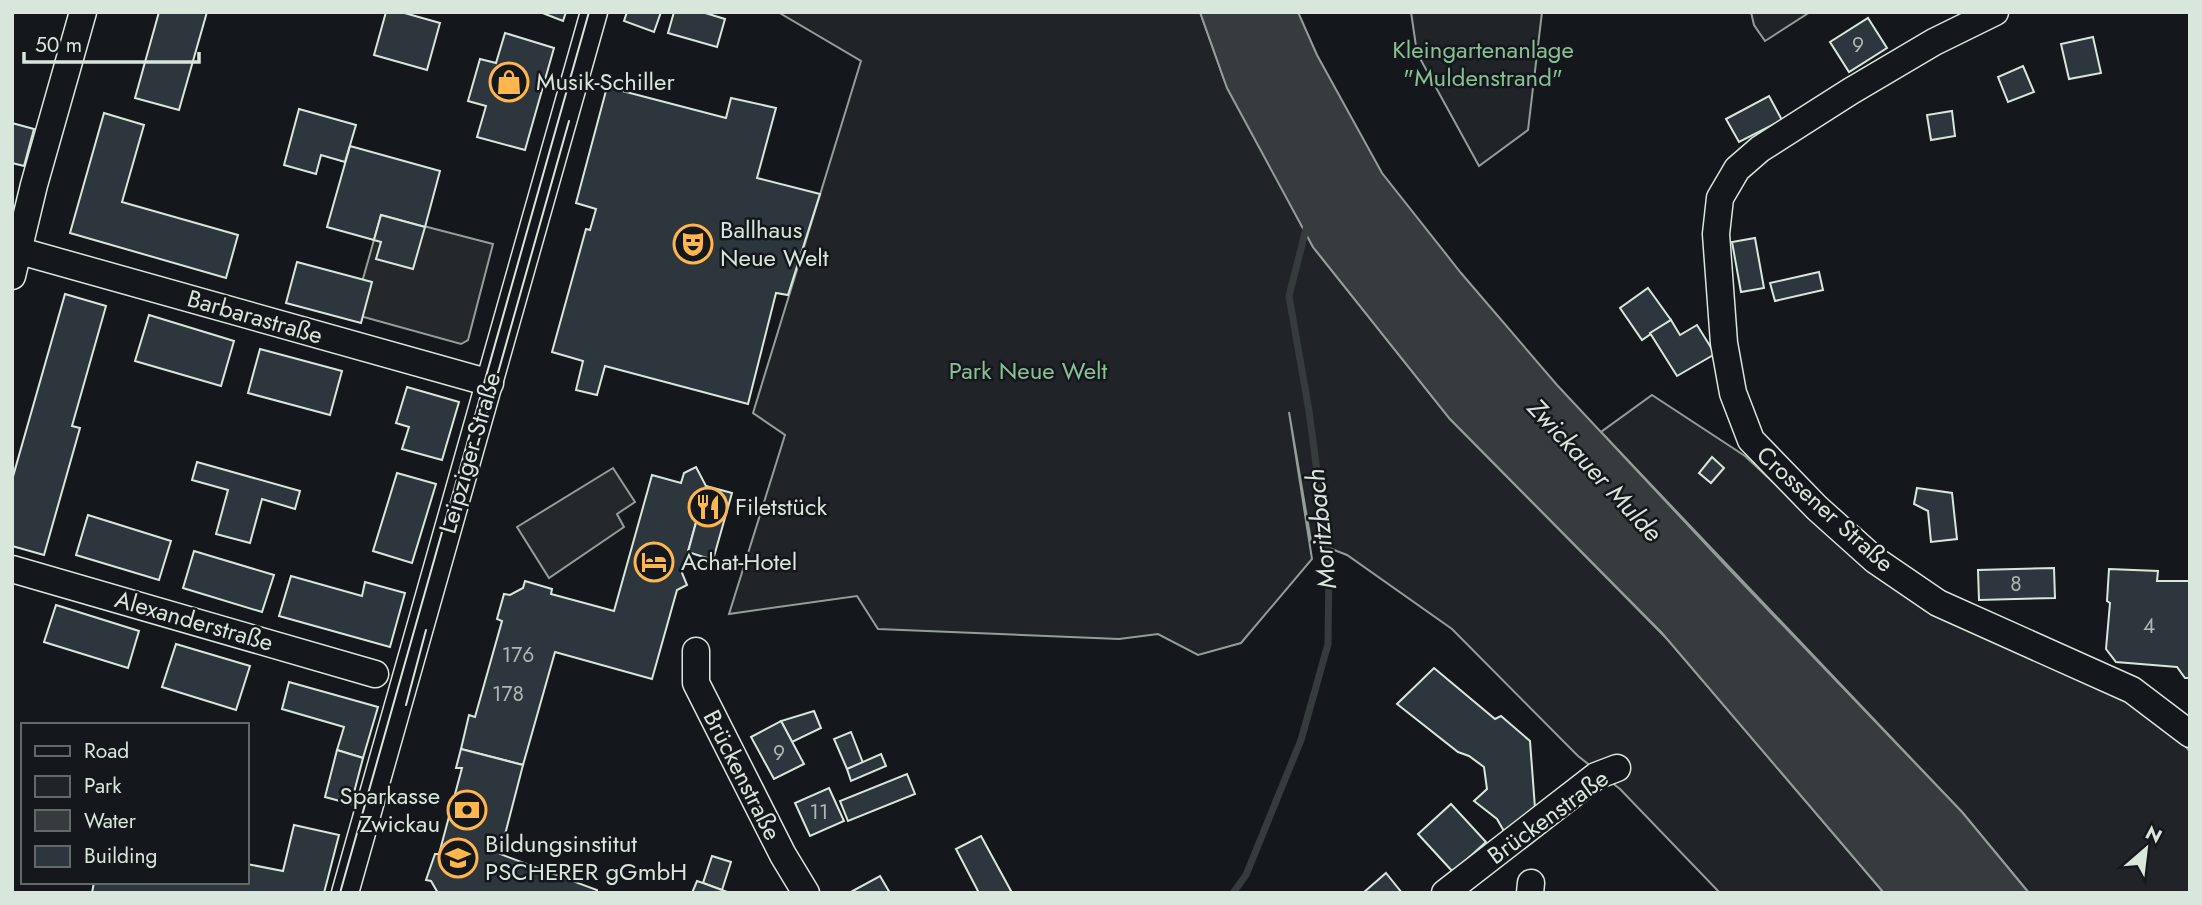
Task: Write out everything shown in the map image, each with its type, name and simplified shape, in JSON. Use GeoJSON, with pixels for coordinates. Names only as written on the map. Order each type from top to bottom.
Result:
{"type":"FeatureCollection","features":[{"type":"Feature","properties":{"kind":"street"},"geometry":{"type":"LineString","coordinates":[[16,263],[34,185],[83,12]]}},
{"type":"Feature","properties":{"kind":"street","name":"Leipziger Straße"},"geometry":{"type":"LineString","coordinates":[[345,893],[594,12]]}},
{"type":"Feature","properties":{"kind":"street","name":"Crossener Straße"},"geometry":{"type":"LineString","coordinates":[[1995,12],[1934,41],[1851,91],[1760,149],[1737,169],[1720,198],[1716,234],[1724,343],[1733,393],[1751,440],[1817,508],[1875,559],[1938,603],[2132,690],[2190,734]]}},
{"type":"Feature","properties":{"kind":"street","name":"Barbarastraße"},"geometry":{"type":"LineString","coordinates":[[16,263],[489,383]]}},
{"type":"Feature","properties":{"kind":"street","name":"Alexanderstraße"},"geometry":{"type":"LineString","coordinates":[[12,569],[375,674]]}},
{"type":"Feature","properties":{"kind":"street","name":"Brückenstraße"},"geometry":{"type":"LineString","coordinates":[[696,651],[696,683],[783,855],[806,893]]}},
{"type":"Feature","properties":{"kind":"street","name":"Brückenstraße"},"geometry":{"type":"LineString","coordinates":[[1445,893],[1596,776],[1617,768]]}},
{"type":"Feature","properties":{"kind":"green space","name":"Park Neue Welt"},"geometry":{"type":"Polygon","coordinates":[[[778,12],[1200,12],[1224,79],[1313,247],[1450,419],[1669,641],[1884,893],[1720,893],[1620,789],[1578,756],[1452,629],[1347,555],[1311,541],[1289,412],[1312,559],[1241,643],[1198,655],[1158,634],[1119,639],[878,629],[857,596],[729,614],[785,435],[753,413],[861,61],[778,12]]]}},
{"type":"Feature","properties":{"kind":"green space","name":"Kleingartenanlage \"Muldenstrand\""},"geometry":{"type":"Polygon","coordinates":[[[1411,12],[1542,12],[1528,130],[1479,166],[1417,53],[1411,12]]]}},
{"type":"Feature","properties":{"kind":"green space"},"geometry":{"type":"Polygon","coordinates":[[[1751,12],[1810,12],[1765,41],[1754,25],[1751,12]]]}},
{"type":"Feature","properties":{"kind":"green space"},"geometry":{"type":"Polygon","coordinates":[[[1652,395],[1745,456],[1806,513],[2123,695],[2182,742],[2190,752],[2190,893],[2029,893],[1962,812],[1601,432],[1652,395]]]}},
{"type":"Feature","properties":{"kind":"shaded area"},"geometry":{"type":"Polygon","coordinates":[[[381,215],[493,244],[468,340],[461,344],[353,314],[381,215]]]}},
{"type":"Feature","properties":{"kind":"shaded area"},"geometry":{"type":"Polygon","coordinates":[[[613,468],[635,502],[617,514],[624,527],[549,578],[517,527],[613,468]]]}},
{"type":"Feature","properties":{"kind":"water","name":"Zwickauer Mulde"},"geometry":{"type":"Polygon","coordinates":[[[1200,12],[1298,12],[1317,55],[1382,173],[1461,273],[1557,385],[1962,812],[2029,893],[1884,893],[1662,633],[1450,419],[1313,247],[1227,88],[1200,12]]]}},
{"type":"Feature","properties":{"kind":"building"},"geometry":{"type":"Polygon","coordinates":[[[159,12],[207,12],[179,110],[135,98],[159,12]]]}},
{"type":"Feature","properties":{"kind":"building"},"geometry":{"type":"Polygon","coordinates":[[[386,12],[401,12],[440,23],[427,70],[374,55],[386,12]]]}},
{"type":"Feature","properties":{"kind":"building"},"geometry":{"type":"Polygon","coordinates":[[[540,12],[566,12],[563,21],[540,12]]]}},
{"type":"Feature","properties":{"kind":"building"},"geometry":{"type":"Polygon","coordinates":[[[627,12],[661,12],[654,32],[624,21],[627,12]]]}},
{"type":"Feature","properties":{"kind":"building"},"geometry":{"type":"Polygon","coordinates":[[[674,12],[702,12],[725,19],[717,47],[668,33],[674,12]]]}},
{"type":"Feature","properties":{"kind":"building"},"geometry":{"type":"Polygon","coordinates":[[[1868,18],[1887,48],[1849,72],[1830,42],[1868,18]]]}},
{"type":"Feature","properties":{"kind":"building","name":"Musik-Schiller"},"geometry":{"type":"Polygon","coordinates":[[[505,33],[554,48],[525,150],[477,137],[486,106],[468,101],[480,59],[496,63],[505,33]]]}},
{"type":"Feature","properties":{"kind":"building"},"geometry":{"type":"Polygon","coordinates":[[[2093,37],[2101,73],[2069,79],[2061,44],[2093,37]]]}},
{"type":"Feature","properties":{"kind":"building"},"geometry":{"type":"Polygon","coordinates":[[[2023,66],[2034,92],[2008,102],[1998,77],[2023,66]]]}},
{"type":"Feature","properties":{"kind":"building","name":"Ballhaus Neue Welt"},"geometry":{"type":"Polygon","coordinates":[[[607,87],[726,118],[731,98],[776,108],[757,178],[820,194],[788,295],[776,293],[748,404],[605,366],[597,395],[576,390],[583,361],[552,352],[586,229],[590,230],[596,209],[576,203],[607,87]]]}},
{"type":"Feature","properties":{"kind":"building"},"geometry":{"type":"Polygon","coordinates":[[[1769,96],[1782,120],[1739,142],[1726,119],[1769,96]]]}},
{"type":"Feature","properties":{"kind":"building"},"geometry":{"type":"Polygon","coordinates":[[[299,109],[356,125],[345,162],[321,155],[316,174],[284,165],[299,109]]]}},
{"type":"Feature","properties":{"kind":"building"},"geometry":{"type":"Polygon","coordinates":[[[1952,111],[1955,136],[1931,140],[1927,115],[1952,111]]]}},
{"type":"Feature","properties":{"kind":"building"},"geometry":{"type":"Polygon","coordinates":[[[104,113],[144,125],[122,202],[238,235],[226,278],[70,233],[104,113]]]}},
{"type":"Feature","properties":{"kind":"building"},"geometry":{"type":"Polygon","coordinates":[[[12,123],[34,129],[24,166],[12,163],[12,123]]]}},
{"type":"Feature","properties":{"kind":"building"},"geometry":{"type":"Polygon","coordinates":[[[350,146],[440,171],[425,227],[381,215],[374,240],[327,227],[350,146]]]}},
{"type":"Feature","properties":{"kind":"building"},"geometry":{"type":"Polygon","coordinates":[[[381,215],[425,227],[413,269],[376,259],[381,242],[374,240],[381,215]]]}},
{"type":"Feature","properties":{"kind":"building"},"geometry":{"type":"Polygon","coordinates":[[[1755,238],[1764,288],[1741,292],[1732,242],[1755,238]]]}},
{"type":"Feature","properties":{"kind":"building"},"geometry":{"type":"Polygon","coordinates":[[[297,262],[372,282],[361,323],[286,303],[297,262]]]}},
{"type":"Feature","properties":{"kind":"building"},"geometry":{"type":"Polygon","coordinates":[[[1819,272],[1823,290],[1775,301],[1770,283],[1819,272]]]}},
{"type":"Feature","properties":{"kind":"building"},"geometry":{"type":"Polygon","coordinates":[[[1648,288],[1671,320],[1642,340],[1620,308],[1648,288]]]}},
{"type":"Feature","properties":{"kind":"building"},"geometry":{"type":"Polygon","coordinates":[[[65,294],[106,306],[72,426],[80,428],[44,555],[12,546],[12,480],[65,294]]]}},
{"type":"Feature","properties":{"kind":"building"},"geometry":{"type":"Polygon","coordinates":[[[149,315],[234,341],[221,386],[135,361],[149,315]]]}},
{"type":"Feature","properties":{"kind":"building"},"geometry":{"type":"Polygon","coordinates":[[[1671,320],[1680,335],[1697,325],[1715,354],[1677,376],[1650,333],[1671,320]]]}},
{"type":"Feature","properties":{"kind":"building"},"geometry":{"type":"Polygon","coordinates":[[[260,349],[342,371],[330,415],[248,393],[260,349]]]}},
{"type":"Feature","properties":{"kind":"building"},"geometry":{"type":"Polygon","coordinates":[[[407,387],[459,402],[442,460],[402,449],[409,427],[396,423],[407,387]]]}},
{"type":"Feature","properties":{"kind":"building"},"geometry":{"type":"Polygon","coordinates":[[[1712,457],[1724,468],[1711,483],[1699,473],[1712,457]]]}},
{"type":"Feature","properties":{"kind":"building"},"geometry":{"type":"Polygon","coordinates":[[[197,462],[300,491],[295,509],[262,499],[250,543],[216,534],[228,490],[192,480],[197,462]]]}},
{"type":"Feature","properties":{"kind":"building"},"geometry":{"type":"Polygon","coordinates":[[[696,467],[706,486],[682,573],[687,585],[677,590],[652,679],[555,652],[523,765],[461,749],[469,715],[475,717],[502,621],[497,619],[504,594],[510,595],[523,588],[525,581],[552,589],[551,594],[614,611],[652,475],[681,483],[684,473],[696,467]]]}},
{"type":"Feature","properties":{"kind":"building"},"geometry":{"type":"Polygon","coordinates":[[[397,473],[436,484],[412,563],[373,551],[397,473]]]}},
{"type":"Feature","properties":{"kind":"building"},"geometry":{"type":"Polygon","coordinates":[[[706,486],[732,493],[713,560],[688,552],[706,486]]]}},
{"type":"Feature","properties":{"kind":"building"},"geometry":{"type":"Polygon","coordinates":[[[1917,488],[1952,493],[1957,539],[1931,542],[1928,511],[1914,504],[1917,488]]]}},
{"type":"Feature","properties":{"kind":"building"},"geometry":{"type":"Polygon","coordinates":[[[88,515],[171,541],[159,580],[76,555],[88,515]]]}},
{"type":"Feature","properties":{"kind":"building"},"geometry":{"type":"Polygon","coordinates":[[[194,551],[274,575],[262,612],[183,588],[194,551]]]}},
{"type":"Feature","properties":{"kind":"building"},"geometry":{"type":"Polygon","coordinates":[[[2054,568],[2055,598],[1979,600],[1978,570],[2054,568]]]}},
{"type":"Feature","properties":{"kind":"building"},"geometry":{"type":"Polygon","coordinates":[[[2109,569],[2158,571],[2157,581],[2190,581],[2190,678],[2185,678],[2177,667],[2116,662],[2106,649],[2110,603],[2107,601],[2109,569]]]}},
{"type":"Feature","properties":{"kind":"building"},"geometry":{"type":"Polygon","coordinates":[[[291,576],[362,596],[365,582],[405,593],[390,647],[279,616],[291,576]]]}},
{"type":"Feature","properties":{"kind":"building"},"geometry":{"type":"Polygon","coordinates":[[[56,605],[139,631],[128,668],[44,642],[56,605]]]}},
{"type":"Feature","properties":{"kind":"building"},"geometry":{"type":"Polygon","coordinates":[[[176,644],[250,666],[236,710],[162,687],[176,644]]]}},
{"type":"Feature","properties":{"kind":"building"},"geometry":{"type":"Polygon","coordinates":[[[1434,668],[1495,719],[1501,716],[1530,741],[1535,808],[1505,833],[1497,819],[1474,801],[1487,789],[1484,767],[1458,752],[1397,704],[1434,668]]]}},
{"type":"Feature","properties":{"kind":"building"},"geometry":{"type":"Polygon","coordinates":[[[289,682],[378,707],[363,758],[337,750],[344,727],[282,709],[289,682]]]}},
{"type":"Feature","properties":{"kind":"building"},"geometry":{"type":"Polygon","coordinates":[[[814,711],[821,728],[792,742],[781,721],[814,711]]]}},
{"type":"Feature","properties":{"kind":"building"},"geometry":{"type":"Polygon","coordinates":[[[781,721],[804,764],[774,779],[751,737],[781,721]]]}},
{"type":"Feature","properties":{"kind":"building"},"geometry":{"type":"Polygon","coordinates":[[[851,732],[863,763],[847,769],[834,739],[851,732]]]}},
{"type":"Feature","properties":{"kind":"building"},"geometry":{"type":"Polygon","coordinates":[[[461,749],[523,765],[500,854],[597,890],[596,893],[438,893],[431,881],[426,880],[435,854],[439,854],[462,768],[456,768],[461,749]]]}},
{"type":"Feature","properties":{"kind":"building"},"geometry":{"type":"Polygon","coordinates":[[[337,750],[363,758],[351,804],[325,797],[337,750]]]}},
{"type":"Feature","properties":{"kind":"building"},"geometry":{"type":"Polygon","coordinates":[[[881,754],[886,766],[851,781],[847,769],[881,754]]]}},
{"type":"Feature","properties":{"kind":"building"},"geometry":{"type":"Polygon","coordinates":[[[907,774],[915,794],[848,821],[840,801],[907,774]]]}},
{"type":"Feature","properties":{"kind":"building"},"geometry":{"type":"Polygon","coordinates":[[[829,788],[844,821],[810,836],[795,803],[829,788]]]}},
{"type":"Feature","properties":{"kind":"building"},"geometry":{"type":"Polygon","coordinates":[[[1451,804],[1486,842],[1453,872],[1418,834],[1451,804]]]}},
{"type":"Feature","properties":{"kind":"building"},"geometry":{"type":"Polygon","coordinates":[[[294,825],[339,835],[324,893],[92,893],[94,884],[248,884],[248,864],[283,871],[294,825]]]}},
{"type":"Feature","properties":{"kind":"building"},"geometry":{"type":"Polygon","coordinates":[[[981,836],[1011,891],[1008,893],[979,893],[956,849],[981,836]]]}},
{"type":"Feature","properties":{"kind":"building"},"geometry":{"type":"Polygon","coordinates":[[[712,856],[731,862],[722,890],[703,883],[712,856]]]}},
{"type":"Feature","properties":{"kind":"building"},"geometry":{"type":"Polygon","coordinates":[[[1386,873],[1402,893],[1363,893],[1386,873]]]}},
{"type":"Feature","properties":{"kind":"building"},"geometry":{"type":"Polygon","coordinates":[[[880,876],[890,893],[849,893],[880,876]]]}},
{"type":"Feature","properties":{"kind":"building"},"geometry":{"type":"Polygon","coordinates":[[[697,881],[703,883],[730,893],[692,893],[697,881]]]}},
{"type":"Feature","properties":{"kind":"waterway","name":"Moritzbach"},"geometry":{"type":"LineString","coordinates":[[1233,893],[1246,875],[1301,740],[1328,644],[1329,562],[1309,411],[1289,296],[1307,225]]}},
{"type":"Feature","properties":{"kind":"tram line"},"geometry":{"type":"LineString","coordinates":[[340,893],[589,12]]}},
{"type":"Feature","properties":{"kind":"tram line"},"geometry":{"type":"LineString","coordinates":[[474,458],[569,121]]}},
{"type":"Feature","properties":{"kind":"tram line"},"geometry":{"type":"LineString","coordinates":[[406,705],[426,630]]}},
{"type":"Feature","properties":{"kind":"place","name":"Musik-Schiller"},"geometry":{"type":"Point","coordinates":[509,82]}},
{"type":"Feature","properties":{"kind":"place","name":"Ballhaus Neue Welt"},"geometry":{"type":"Point","coordinates":[693,244]}},
{"type":"Feature","properties":{"kind":"place","name":"Filetstück"},"geometry":{"type":"Point","coordinates":[708,507]}},
{"type":"Feature","properties":{"kind":"place","name":"Achat-Hotel"},"geometry":{"type":"Point","coordinates":[654,562]}},
{"type":"Feature","properties":{"kind":"place","name":"Sparkasse Zwickau"},"geometry":{"type":"Point","coordinates":[467,810]}},
{"type":"Feature","properties":{"kind":"place","name":"Bildungsinstitut PSCHERER gGmbH"},"geometry":{"type":"Point","coordinates":[458,858]}}]}
